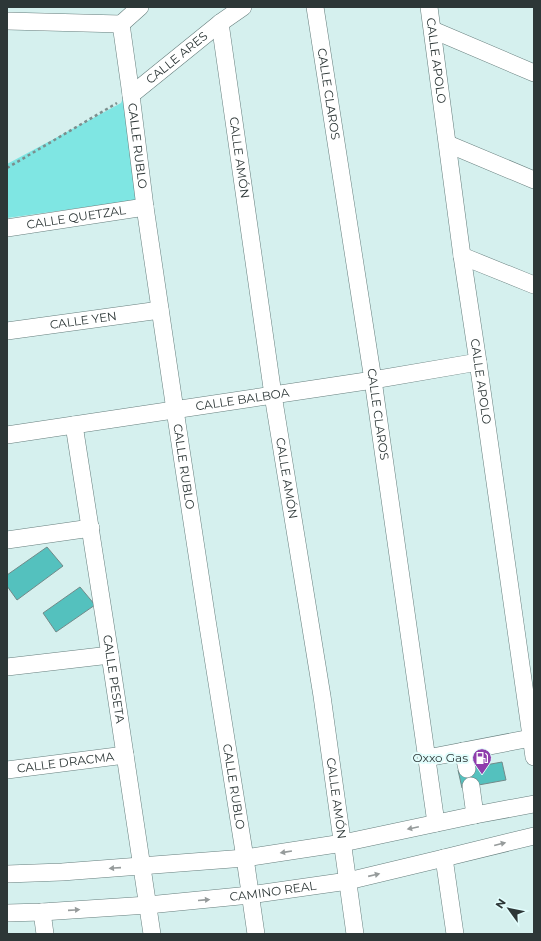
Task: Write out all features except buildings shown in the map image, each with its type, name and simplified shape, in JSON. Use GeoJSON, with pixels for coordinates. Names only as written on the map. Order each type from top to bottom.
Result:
{"type":"FeatureCollection","features":[{"type":"Feature","properties":{"kind":"street"},"geometry":{"type":"LineString","coordinates":[[7,21],[121,24],[140,7]]}},
{"type":"Feature","properties":{"kind":"street","name":"CALLE ARES"},"geometry":{"type":"LineString","coordinates":[[131,95],[220,23],[243,7]]}},
{"type":"Feature","properties":{"kind":"street","name":"CALLE CLAROS"},"geometry":{"type":"LineString","coordinates":[[315,7],[373,380],[436,823]]}},
{"type":"Feature","properties":{"kind":"street","name":"CALLE APOLO"},"geometry":{"type":"LineString","coordinates":[[429,7],[462,256],[529,687],[531,738],[534,756]]}},
{"type":"Feature","properties":{"kind":"street","name":"CALLE AMÓN"},"geometry":{"type":"LineString","coordinates":[[220,23],[273,395],[321,688],[355,934]]}},
{"type":"Feature","properties":{"kind":"street","name":"CALLE RUBLO"},"geometry":{"type":"LineString","coordinates":[[121,24],[160,310],[256,934]]}},
{"type":"Feature","properties":{"kind":"street"},"geometry":{"type":"LineString","coordinates":[[432,30],[534,73]]}},
{"type":"Feature","properties":{"kind":"street"},"geometry":{"type":"LineString","coordinates":[[448,144],[534,180]]}},
{"type":"Feature","properties":{"kind":"street","name":"CALLE QUETZAL"},"geometry":{"type":"LineString","coordinates":[[7,228],[145,207]]}},
{"type":"Feature","properties":{"kind":"street"},"geometry":{"type":"LineString","coordinates":[[462,256],[534,285]]}},
{"type":"Feature","properties":{"kind":"street","name":"CALLE YEN"},"geometry":{"type":"LineString","coordinates":[[7,331],[160,310]]}},
{"type":"Feature","properties":{"kind":"street","name":"CALLE BALBOA"},"geometry":{"type":"LineString","coordinates":[[7,435],[373,380],[478,362]]}},
{"type":"Feature","properties":{"kind":"street","name":"CALLE PESETA"},"geometry":{"type":"LineString","coordinates":[[74,425],[152,934]]}},
{"type":"Feature","properties":{"kind":"street"},"geometry":{"type":"LineString","coordinates":[[7,540],[90,528]]}},
{"type":"Feature","properties":{"kind":"street"},"geometry":{"type":"LineString","coordinates":[[7,668],[110,655]]}},
{"type":"Feature","properties":{"kind":"street"},"geometry":{"type":"LineString","coordinates":[[427,758],[531,738]]}},
{"type":"Feature","properties":{"kind":"street"},"geometry":{"type":"LineString","coordinates":[[463,751],[467,769]]}},
{"type":"Feature","properties":{"kind":"street","name":"CALLE DRACMA"},"geometry":{"type":"LineString","coordinates":[[7,770],[125,755]]}},
{"type":"Feature","properties":{"kind":"street"},"geometry":{"type":"LineString","coordinates":[[471,786],[475,815]]}},
{"type":"Feature","properties":{"kind":"street"},"geometry":{"type":"LineString","coordinates":[[7,874],[142,867],[245,858],[343,843],[534,804]]}},
{"type":"Feature","properties":{"kind":"street","name":"CAMINO REAL"},"geometry":{"type":"LineString","coordinates":[[7,913],[148,905],[250,895],[348,881],[534,836]]}},
{"type":"Feature","properties":{"kind":"street"},"geometry":{"type":"LineString","coordinates":[[444,858],[455,934]]}},
{"type":"Feature","properties":{"kind":"street"},"geometry":{"type":"LineString","coordinates":[[42,912],[45,934]]}},
{"type":"Feature","properties":{"kind":"path"},"geometry":{"type":"LineString","coordinates":[[7,168],[131,95]]}},
{"type":"Feature","properties":{"kind":"shaded area"},"geometry":{"type":"Polygon","coordinates":[[[124,96],[138,200],[7,218],[7,164],[121,103],[124,96]]]}},
{"type":"Feature","properties":{"kind":"place","name":"Oxxo Gas"},"geometry":{"type":"Point","coordinates":[482,775]}}]}
